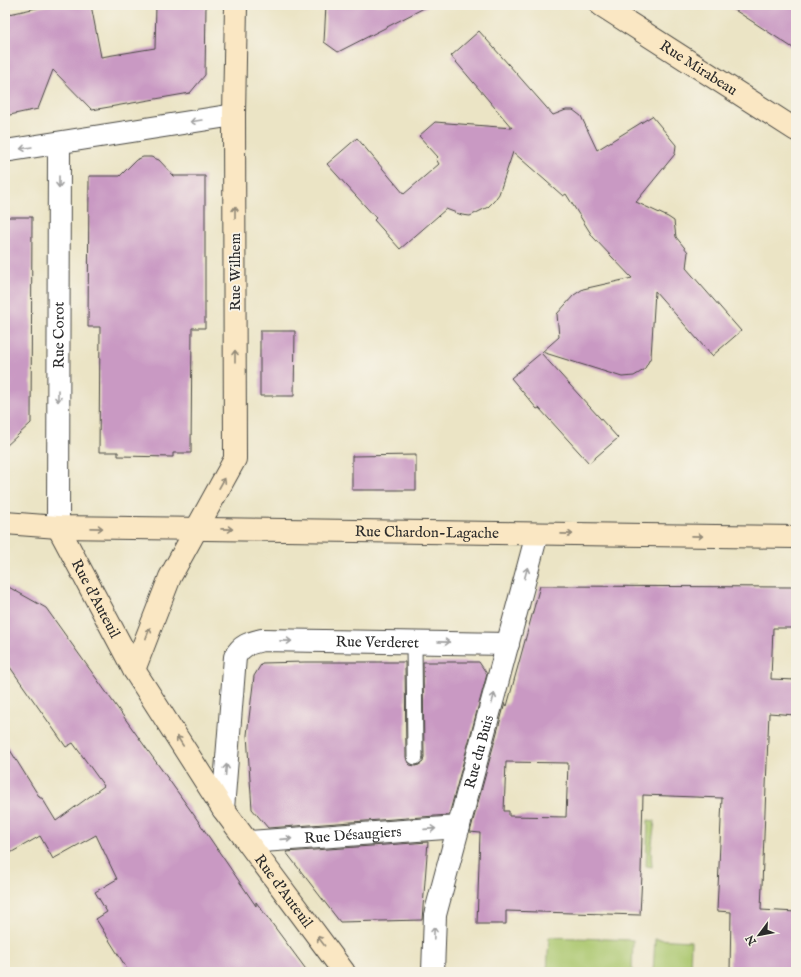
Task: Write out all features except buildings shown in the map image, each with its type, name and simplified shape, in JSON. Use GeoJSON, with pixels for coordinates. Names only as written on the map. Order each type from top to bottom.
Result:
{"type":"FeatureCollection","features":[{"type":"Feature","properties":{"kind":"street","name":"Rue Wilhem"},"geometry":{"type":"LineString","coordinates":[[196,529],[235,459],[234,115],[236,5]]}},
{"type":"Feature","properties":{"kind":"street","name":"Rue Mirabeau"},"geometry":{"type":"LineString","coordinates":[[601,5],[796,130]]}},
{"type":"Feature","properties":{"kind":"street"},"geometry":{"type":"LineString","coordinates":[[5,151],[234,115]]}},
{"type":"Feature","properties":{"kind":"street","name":"Rue Corot"},"geometry":{"type":"LineString","coordinates":[[58,527],[59,143]]}},
{"type":"Feature","properties":{"kind":"street","name":"Rue Chardon-Lagache"},"geometry":{"type":"LineString","coordinates":[[5,523],[58,527],[796,537]]}},
{"type":"Feature","properties":{"kind":"street","name":"Rue d'Auteuil"},"geometry":{"type":"LineString","coordinates":[[58,527],[134,670],[223,809],[344,972]]}},
{"type":"Feature","properties":{"kind":"street"},"geometry":{"type":"LineString","coordinates":[[134,670],[170,577],[196,529]]}},
{"type":"Feature","properties":{"kind":"street","name":"Rue du Buis"},"geometry":{"type":"LineString","coordinates":[[433,972],[435,915],[537,534]]}},
{"type":"Feature","properties":{"kind":"street","name":"Rue Verderet"},"geometry":{"type":"LineString","coordinates":[[223,809],[235,657],[238,651],[248,644],[262,640],[508,644]]}},
{"type":"Feature","properties":{"kind":"street","name":"Rue Désaugiers"},"geometry":{"type":"LineString","coordinates":[[248,842],[458,827]]}},
{"type":"Feature","properties":{"kind":"lane"},"geometry":{"type":"LineString","coordinates":[[414,642],[415,757]]}},
{"type":"Feature","properties":{"kind":"green space"},"geometry":{"type":"Polygon","coordinates":[[[648,820],[655,821],[651,851],[652,867],[646,866],[648,820]]]}},
{"type":"Feature","properties":{"kind":"green space"},"geometry":{"type":"Polygon","coordinates":[[[549,937],[633,940],[632,972],[547,972],[549,937]]]}},
{"type":"Feature","properties":{"kind":"green space"},"geometry":{"type":"Polygon","coordinates":[[[655,939],[691,941],[690,972],[653,972],[655,939]]]}}]}
